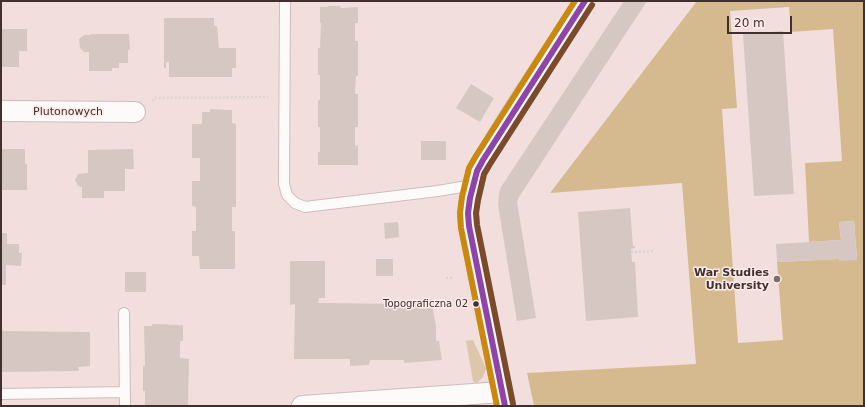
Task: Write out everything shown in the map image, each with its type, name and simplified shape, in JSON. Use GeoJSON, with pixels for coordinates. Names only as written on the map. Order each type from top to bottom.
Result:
{"type":"FeatureCollection","features":[{"type":"Feature","properties":{"kind":"street"},"geometry":{"type":"LineString","coordinates":[[302,406],[503,399],[469,226],[468,213],[473,185],[478,171],[493,143],[585,1]]}},
{"type":"Feature","properties":{"kind":"street","name":"Plutonowych"},"geometry":{"type":"LineString","coordinates":[[1,111],[135,112]]}},
{"type":"Feature","properties":{"kind":"lane"},"geometry":{"type":"LineString","coordinates":[[285,1],[284,184],[287,195],[295,203],[305,207],[438,191],[473,185]]}},
{"type":"Feature","properties":{"kind":"lane"},"geometry":{"type":"LineString","coordinates":[[124,313],[125,406]]}},
{"type":"Feature","properties":{"kind":"lane"},"geometry":{"type":"LineString","coordinates":[[1,394],[125,392]]}},
{"type":"Feature","properties":{"kind":"path"},"geometry":{"type":"LineString","coordinates":[[135,112],[140,100],[153,100],[154,98],[285,97]]}},
{"type":"Feature","properties":{"kind":"path"},"geometry":{"type":"LineString","coordinates":[[631,252],[654,251]]}},
{"type":"Feature","properties":{"kind":"path"},"geometry":{"type":"LineString","coordinates":[[446,278],[453,278]]}},
{"type":"Feature","properties":{"kind":"shaded area","name":"War Studies University"},"geometry":{"type":"Polygon","coordinates":[[[697,1],[864,1],[864,406],[534,406],[527,373],[696,364],[682,183],[550,193],[697,1]],[[789,7],[730,11],[737,108],[722,109],[738,343],[783,340],[777,262],[857,259],[854,221],[839,222],[841,240],[809,242],[805,163],[842,161],[833,29],[791,32],[789,7]]]}},
{"type":"Feature","properties":{"kind":"shaded area"},"geometry":{"type":"Polygon","coordinates":[[[473,340],[486,368],[483,377],[476,384],[473,381],[466,341],[473,340]]]}},
{"type":"Feature","properties":{"kind":"building"},"geometry":{"type":"Polygon","coordinates":[[[624,1],[647,1],[517,202],[536,318],[517,321],[498,205],[501,187],[624,1]]]}},
{"type":"Feature","properties":{"kind":"building"},"geometry":{"type":"Polygon","coordinates":[[[340,6],[341,8],[358,7],[358,23],[355,23],[355,41],[358,41],[358,76],[356,76],[355,94],[358,94],[358,127],[355,127],[355,146],[358,145],[358,165],[318,165],[318,152],[320,152],[320,127],[318,127],[320,75],[318,75],[318,48],[320,48],[320,7],[340,6]]]}},
{"type":"Feature","properties":{"kind":"building"},"geometry":{"type":"Polygon","coordinates":[[[164,18],[214,18],[214,26],[217,26],[219,48],[236,48],[236,68],[232,68],[232,77],[169,77],[169,62],[166,62],[166,68],[164,68],[164,18]]]}},
{"type":"Feature","properties":{"kind":"building"},"geometry":{"type":"Polygon","coordinates":[[[1,29],[27,29],[27,51],[19,51],[19,67],[1,67],[1,29]]]}},
{"type":"Feature","properties":{"kind":"building"},"geometry":{"type":"Polygon","coordinates":[[[783,31],[794,194],[754,196],[743,34],[783,31]]]}},
{"type":"Feature","properties":{"kind":"building"},"geometry":{"type":"Polygon","coordinates":[[[129,34],[130,50],[128,50],[128,63],[119,63],[119,68],[112,68],[112,71],[89,71],[89,52],[84,52],[80,48],[79,39],[84,35],[129,34]]]}},
{"type":"Feature","properties":{"kind":"building"},"geometry":{"type":"Polygon","coordinates":[[[471,84],[494,98],[480,122],[456,108],[471,84]]]}},
{"type":"Feature","properties":{"kind":"building"},"geometry":{"type":"Polygon","coordinates":[[[210,109],[232,110],[232,123],[236,124],[236,207],[232,207],[232,231],[235,231],[235,269],[200,269],[199,256],[192,256],[192,231],[196,231],[196,207],[192,206],[192,181],[200,181],[200,158],[192,158],[192,124],[202,124],[202,112],[210,112],[210,109]]]}},
{"type":"Feature","properties":{"kind":"building"},"geometry":{"type":"Polygon","coordinates":[[[421,141],[446,141],[446,160],[421,160],[421,141]]]}},
{"type":"Feature","properties":{"kind":"building"},"geometry":{"type":"Polygon","coordinates":[[[1,149],[25,149],[25,164],[27,164],[27,190],[1,190],[1,149]]]}},
{"type":"Feature","properties":{"kind":"building"},"geometry":{"type":"Polygon","coordinates":[[[133,149],[134,169],[125,169],[125,191],[104,191],[104,198],[82,198],[82,187],[78,186],[75,180],[78,174],[88,173],[88,150],[133,149]]]}},
{"type":"Feature","properties":{"kind":"building"},"geometry":{"type":"Polygon","coordinates":[[[630,208],[633,246],[635,246],[635,248],[631,249],[632,262],[635,262],[638,317],[586,321],[578,212],[630,208]]]}},
{"type":"Feature","properties":{"kind":"building"},"geometry":{"type":"Polygon","coordinates":[[[854,221],[857,260],[839,261],[839,259],[777,262],[776,244],[841,240],[839,222],[854,221]]]}},
{"type":"Feature","properties":{"kind":"building"},"geometry":{"type":"Polygon","coordinates":[[[398,222],[399,237],[385,239],[384,223],[398,222]]]}},
{"type":"Feature","properties":{"kind":"building"},"geometry":{"type":"Polygon","coordinates":[[[1,233],[7,233],[7,244],[19,244],[19,253],[22,253],[21,266],[6,265],[6,285],[1,285],[1,233]]]}},
{"type":"Feature","properties":{"kind":"building"},"geometry":{"type":"Polygon","coordinates":[[[376,259],[393,259],[393,276],[376,276],[376,259]]]}},
{"type":"Feature","properties":{"kind":"building"},"geometry":{"type":"Polygon","coordinates":[[[290,261],[325,261],[325,298],[319,298],[318,303],[405,304],[431,299],[436,326],[436,341],[439,341],[442,360],[404,363],[404,360],[370,360],[369,365],[350,366],[350,359],[294,359],[295,304],[290,305],[290,261]]]}},
{"type":"Feature","properties":{"kind":"building"},"geometry":{"type":"Polygon","coordinates":[[[125,272],[146,272],[146,292],[125,292],[125,272]]]}},
{"type":"Feature","properties":{"kind":"building"},"geometry":{"type":"Polygon","coordinates":[[[152,324],[183,325],[183,341],[180,341],[180,358],[189,359],[188,406],[145,406],[145,391],[143,391],[143,366],[145,366],[144,326],[152,326],[152,324]]]}},
{"type":"Feature","properties":{"kind":"building"},"geometry":{"type":"Polygon","coordinates":[[[1,331],[90,332],[90,366],[78,367],[79,371],[1,372],[1,331]]]}},
{"type":"Feature","properties":{"kind":"transit line"},"geometry":{"type":"LineString","coordinates":[[497,406],[461,228],[460,213],[462,197],[469,168],[575,1]]}},
{"type":"Feature","properties":{"kind":"transit line"},"geometry":{"type":"LineString","coordinates":[[505,406],[469,226],[468,213],[470,198],[477,171],[483,160],[585,1]]}},
{"type":"Feature","properties":{"kind":"transit line"},"geometry":{"type":"LineString","coordinates":[[513,404],[477,225],[476,213],[478,200],[484,174],[592,5]]}},
{"type":"Feature","properties":{"kind":"place","name":"War Studies University"},"geometry":{"type":"Point","coordinates":[777,279]}},
{"type":"Feature","properties":{"kind":"place","name":"Topograficzna 02"},"geometry":{"type":"Point","coordinates":[476,304]}}]}
